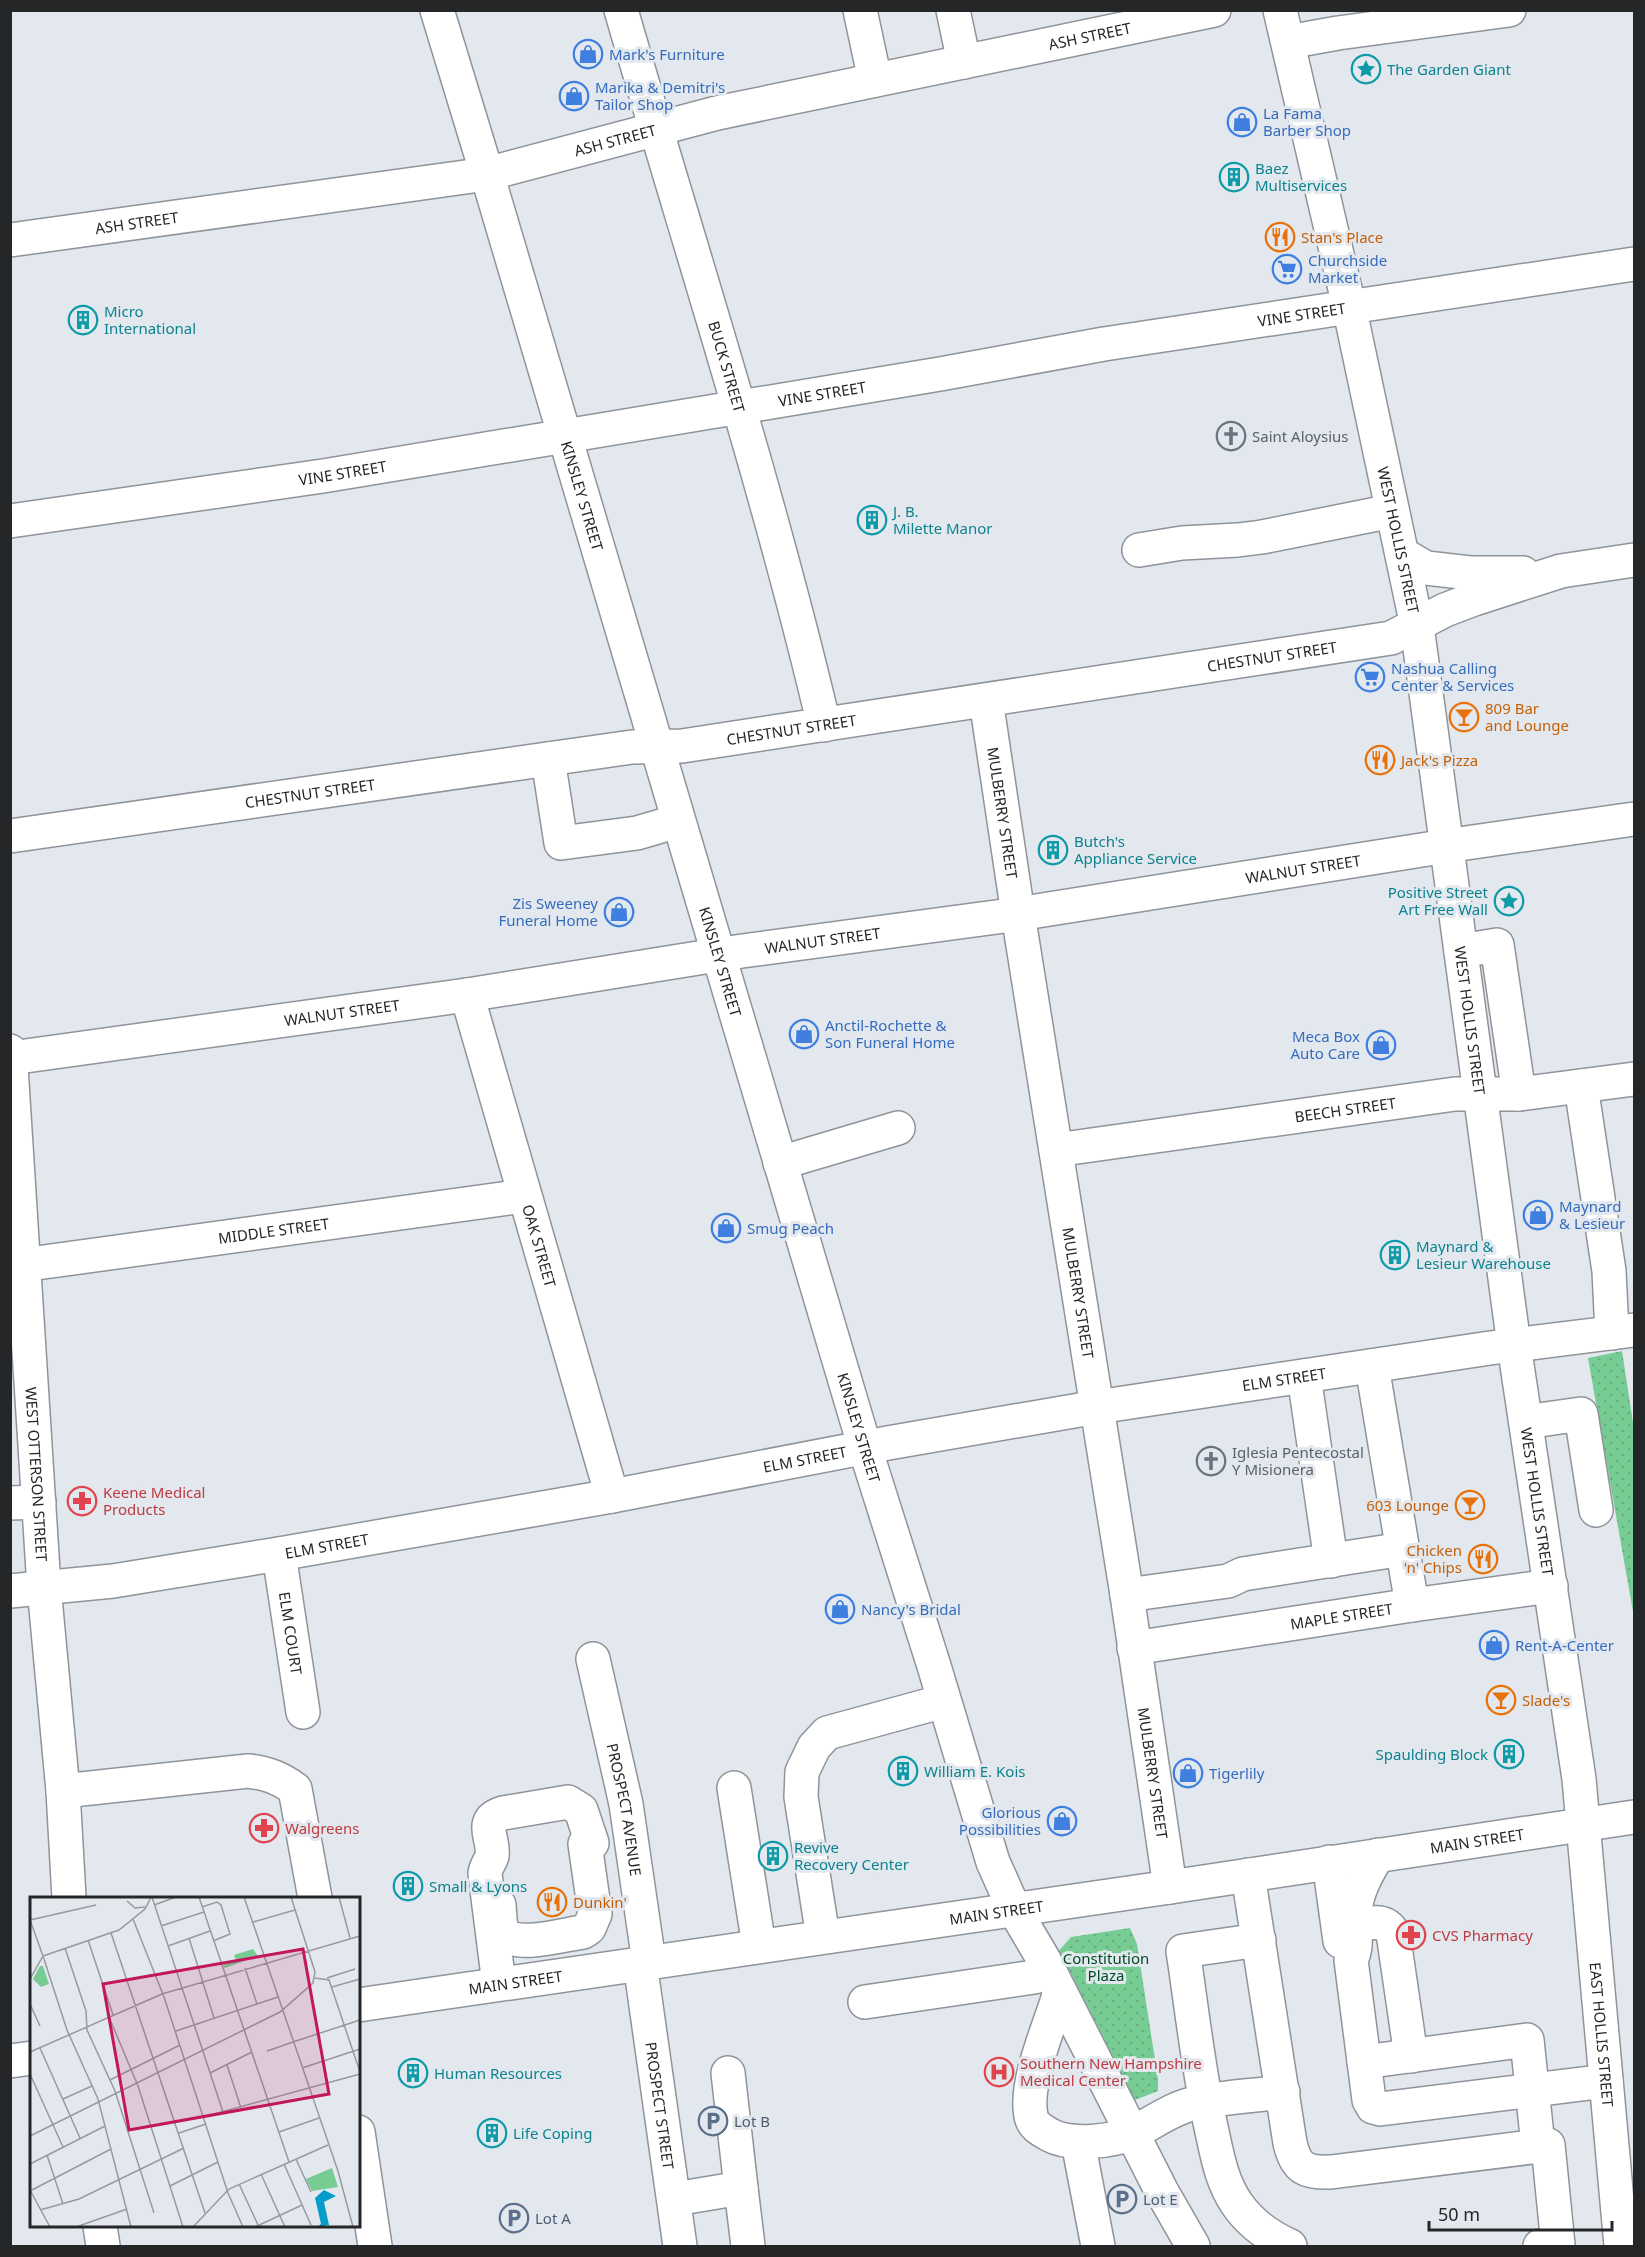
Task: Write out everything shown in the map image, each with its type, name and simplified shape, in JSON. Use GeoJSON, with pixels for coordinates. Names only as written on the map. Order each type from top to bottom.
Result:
{"type":"FeatureCollection","features":[{"type":"Feature","properties":{"kind":"street","name":"KINSLEY STREET"},"geometry":{"type":"LineString","coordinates":[[437,10],[865,1448],[993,1862],[1014,1910],[1055,1982],[1167,2201],[1193,2247]]}},
{"type":"Feature","properties":{"kind":"street","name":"BUCK STREET"},"geometry":{"type":"LineString","coordinates":[[621,10],[740,408],[782,557],[824,725]]}},
{"type":"Feature","properties":{"kind":"street"},"geometry":{"type":"LineString","coordinates":[[860,10],[875,80]]}},
{"type":"Feature","properties":{"kind":"street"},"geometry":{"type":"LineString","coordinates":[[953,10],[964,62]]}},
{"type":"Feature","properties":{"kind":"street","name":"ASH STREET"},"geometry":{"type":"LineString","coordinates":[[10,240],[487,174],[717,112],[1214,10]]}},
{"type":"Feature","properties":{"kind":"street","name":"WEST HOLLIS STREET"},"geometry":{"type":"LineString","coordinates":[[1280,10],[1349,306],[1417,626],[1514,1345],[1551,1586],[1583,1823]]}},
{"type":"Feature","properties":{"kind":"street"},"geometry":{"type":"LineString","coordinates":[[1288,42],[1336,22],[1509,10]]}},
{"type":"Feature","properties":{"kind":"street","name":"VINE STREET"},"geometry":{"type":"LineString","coordinates":[[10,521],[297,480],[740,408],[1104,344],[1635,264]]}},
{"type":"Feature","properties":{"kind":"street"},"geometry":{"type":"LineString","coordinates":[[1139,550],[1182,543],[1262,537],[1392,511]]}},
{"type":"Feature","properties":{"kind":"street","name":"CHESTNUT STREET"},"geometry":{"type":"LineString","coordinates":[[1402,554],[1426,568],[1470,573],[1561,571],[1635,560]]}},
{"type":"Feature","properties":{"kind":"street","name":"CHESTNUT STREET"},"geometry":{"type":"LineString","coordinates":[[10,836],[632,747],[682,746],[1391,638],[1445,610],[1561,571]]}},
{"type":"Feature","properties":{"kind":"street","name":"MULBERRY STREET"},"geometry":{"type":"LineString","coordinates":[[986,700],[1127,1595],[1170,1887]]}},
{"type":"Feature","properties":{"kind":"street"},"geometry":{"type":"LineString","coordinates":[[548,759],[561,843],[637,833],[678,821]]}},
{"type":"Feature","properties":{"kind":"street","name":"WALNUT STREET"},"geometry":{"type":"LineString","coordinates":[[11,1058],[467,996],[718,955],[1018,914],[1446,846],[1635,819]]}},
{"type":"Feature","properties":{"kind":"street"},"geometry":{"type":"LineString","coordinates":[[1461,951],[1497,945],[1519,1094]]}},
{"type":"Feature","properties":{"kind":"street","name":"OAK STREET"},"geometry":{"type":"LineString","coordinates":[[467,996],[612,1496]]}},
{"type":"Feature","properties":{"kind":"street","name":"WEST OTTERSON STREET"},"geometry":{"type":"LineString","coordinates":[[10,1051],[22,1265],[19,1331],[25,1502],[44,1587],[72,1894]]}},
{"type":"Feature","properties":{"kind":"street","name":"BEECH STREET"},"geometry":{"type":"LineString","coordinates":[[1056,1150],[1455,1094],[1519,1094],[1635,1079]]}},
{"type":"Feature","properties":{"kind":"street"},"geometry":{"type":"LineString","coordinates":[[1581,1086],[1609,1271],[1623,1332]]}},
{"type":"Feature","properties":{"kind":"street"},"geometry":{"type":"LineString","coordinates":[[780,1163],[898,1128]]}},
{"type":"Feature","properties":{"kind":"street","name":"MIDDLE STREET"},"geometry":{"type":"LineString","coordinates":[[22,1265],[524,1196]]}},
{"type":"Feature","properties":{"kind":"street","name":"ELM STREET"},"geometry":{"type":"LineString","coordinates":[[10,1591],[113,1581],[279,1554],[612,1496],[1097,1407],[1514,1345],[1623,1332]]}},
{"type":"Feature","properties":{"kind":"street"},"geometry":{"type":"LineString","coordinates":[[1372,1366],[1412,1605]]}},
{"type":"Feature","properties":{"kind":"street"},"geometry":{"type":"LineString","coordinates":[[1304,1377],[1331,1561]]}},
{"type":"Feature","properties":{"kind":"street"},"geometry":{"type":"LineString","coordinates":[[1526,1422],[1581,1414],[1596,1510]]}},
{"type":"Feature","properties":{"kind":"street"},"geometry":{"type":"LineString","coordinates":[[1127,1595],[1228,1581],[1242,1574],[1403,1549]]}},
{"type":"Feature","properties":{"kind":"street","name":"ELM COURT"},"geometry":{"type":"LineString","coordinates":[[279,1554],[303,1712]]}},
{"type":"Feature","properties":{"kind":"street","name":"MAPLE STREET"},"geometry":{"type":"LineString","coordinates":[[1134,1648],[1551,1586]]}},
{"type":"Feature","properties":{"kind":"street","name":"PROSPECT AVENUE"},"geometry":{"type":"LineString","coordinates":[[593,1659],[626,1804],[645,1963]]}},
{"type":"Feature","properties":{"kind":"street"},"geometry":{"type":"LineString","coordinates":[[823,1937],[801,1797],[802,1772],[814,1747],[827,1733],[944,1701]]}},
{"type":"Feature","properties":{"kind":"street"},"geometry":{"type":"LineString","coordinates":[[63,1791],[248,1771],[273,1776],[295,1789],[315,1897]]}},
{"type":"Feature","properties":{"kind":"street"},"geometry":{"type":"LineString","coordinates":[[734,1788],[759,1946]]}},
{"type":"Feature","properties":{"kind":"street"},"geometry":{"type":"LineString","coordinates":[[492,1856],[502,1930],[506,1935],[513,1939],[526,1941],[583,1932],[592,1923],[595,1914],[588,1844],[581,1810],[568,1803],[495,1815],[490,1823],[492,1856],[485,1867],[485,1874],[499,1984]]}},
{"type":"Feature","properties":{"kind":"street","name":"MAIN STREET"},"geometry":{"type":"LineString","coordinates":[[360,2005],[1635,1817]]}},
{"type":"Feature","properties":{"kind":"street","name":"EAST HOLLIS STREET"},"geometry":{"type":"LineString","coordinates":[[1583,1823],[1621,2247]]}},
{"type":"Feature","properties":{"kind":"street"},"geometry":{"type":"LineString","coordinates":[[1378,1855],[1366,1875],[1358,1896],[1354,1925],[1356,1946],[1351,1960],[1370,2104],[1377,2109],[1606,2081]]}},
{"type":"Feature","properties":{"kind":"street"},"geometry":{"type":"LineString","coordinates":[[1329,1863],[1340,1941],[1344,1952],[1351,1960]]}},
{"type":"Feature","properties":{"kind":"street"},"geometry":{"type":"LineString","coordinates":[[1248,1875],[1293,2156],[1301,2167],[1312,2171],[1331,2172],[1548,2145],[1558,2245],[1540,2247]]}},
{"type":"Feature","properties":{"kind":"street"},"geometry":{"type":"LineString","coordinates":[[1354,1925],[1379,1922],[1388,1926],[1393,1933],[1411,2056]]}},
{"type":"Feature","properties":{"kind":"street"},"geometry":{"type":"LineString","coordinates":[[1259,1940],[1183,1951],[1205,2102],[1219,2166],[1237,2204],[1247,2217],[1290,2247]]}},
{"type":"Feature","properties":{"kind":"street","name":"PROSPECT STREET"},"geometry":{"type":"LineString","coordinates":[[645,1963],[681,2247]]}},
{"type":"Feature","properties":{"kind":"street"},"geometry":{"type":"LineString","coordinates":[[865,2002],[1034,1977],[1055,1982],[1030,2094],[1031,2116],[1036,2126],[1061,2140],[1078,2142],[1132,2133],[1173,2111],[1205,2102],[1282,2092]]}},
{"type":"Feature","properties":{"kind":"street"},"geometry":{"type":"LineString","coordinates":[[1364,2062],[1527,2040],[1538,2146]]}},
{"type":"Feature","properties":{"kind":"street"},"geometry":{"type":"LineString","coordinates":[[10,2061],[30,2058]]}},
{"type":"Feature","properties":{"kind":"street"},"geometry":{"type":"LineString","coordinates":[[728,2073],[748,2247]]}},
{"type":"Feature","properties":{"kind":"street"},"geometry":{"type":"LineString","coordinates":[[1078,2142],[1097,2243]]}},
{"type":"Feature","properties":{"kind":"street"},"geometry":{"type":"LineString","coordinates":[[360,2146],[375,2247]]}},
{"type":"Feature","properties":{"kind":"street"},"geometry":{"type":"LineString","coordinates":[[675,2199],[741,2188]]}},
{"type":"Feature","properties":{"kind":"street"},"geometry":{"type":"LineString","coordinates":[[100,2227],[103,2247]]}},
{"type":"Feature","properties":{"kind":"green space"},"geometry":{"type":"Polygon","coordinates":[[[1622,1351],[1634,1429],[1634,1617],[1588,1358],[1622,1351]]]}},
{"type":"Feature","properties":{"kind":"green space","name":"Constitution Plaza"},"geometry":{"type":"Polygon","coordinates":[[[1130,1928],[1137,1944],[1158,2091],[1130,2102],[1123,2076],[1069,1970],[1060,1966],[1057,1953],[1071,1937],[1130,1928]]]}},
{"type":"Feature","properties":{"kind":"place","name":"Mark's Furniture"},"geometry":{"type":"Point","coordinates":[588,54]}},
{"type":"Feature","properties":{"kind":"place","name":"The Garden Giant"},"geometry":{"type":"Point","coordinates":[1366,69]}},
{"type":"Feature","properties":{"kind":"place","name":"Marika & Demitri's Tailor Shop"},"geometry":{"type":"Point","coordinates":[574,96]}},
{"type":"Feature","properties":{"kind":"place","name":"La Fama Barber Shop"},"geometry":{"type":"Point","coordinates":[1242,122]}},
{"type":"Feature","properties":{"kind":"place","name":"Baez Multiservices"},"geometry":{"type":"Point","coordinates":[1234,177]}},
{"type":"Feature","properties":{"kind":"place","name":"Stan's Place"},"geometry":{"type":"Point","coordinates":[1280,237]}},
{"type":"Feature","properties":{"kind":"place","name":"Churchside Market"},"geometry":{"type":"Point","coordinates":[1287,269]}},
{"type":"Feature","properties":{"kind":"place","name":"Micro International"},"geometry":{"type":"Point","coordinates":[83,320]}},
{"type":"Feature","properties":{"kind":"place","name":"Saint Aloysius"},"geometry":{"type":"Point","coordinates":[1231,436]}},
{"type":"Feature","properties":{"kind":"place","name":"J. B. Milette Manor"},"geometry":{"type":"Point","coordinates":[872,520]}},
{"type":"Feature","properties":{"kind":"place","name":"Nashua Calling Center & Services"},"geometry":{"type":"Point","coordinates":[1370,677]}},
{"type":"Feature","properties":{"kind":"place","name":"809 Bar and Lounge"},"geometry":{"type":"Point","coordinates":[1464,717]}},
{"type":"Feature","properties":{"kind":"place","name":"Jack's Pizza"},"geometry":{"type":"Point","coordinates":[1380,760]}},
{"type":"Feature","properties":{"kind":"place","name":"Butch's Appliance Service"},"geometry":{"type":"Point","coordinates":[1053,850]}},
{"type":"Feature","properties":{"kind":"place","name":"Positive Street Art Free Wall"},"geometry":{"type":"Point","coordinates":[1509,901]}},
{"type":"Feature","properties":{"kind":"place","name":"Zis Sweeney Funeral Home"},"geometry":{"type":"Point","coordinates":[619,912]}},
{"type":"Feature","properties":{"kind":"place","name":"Anctil-Rochette & Son Funeral Home"},"geometry":{"type":"Point","coordinates":[804,1034]}},
{"type":"Feature","properties":{"kind":"place","name":"Meca Box Auto Care"},"geometry":{"type":"Point","coordinates":[1381,1045]}},
{"type":"Feature","properties":{"kind":"place","name":"Maynard & Lesieur"},"geometry":{"type":"Point","coordinates":[1538,1215]}},
{"type":"Feature","properties":{"kind":"place","name":"Smug Peach"},"geometry":{"type":"Point","coordinates":[726,1228]}},
{"type":"Feature","properties":{"kind":"place","name":"Maynard & Lesieur Warehouse"},"geometry":{"type":"Point","coordinates":[1395,1255]}},
{"type":"Feature","properties":{"kind":"place","name":"Iglesia Pentecostal Y Misionera"},"geometry":{"type":"Point","coordinates":[1211,1461]}},
{"type":"Feature","properties":{"kind":"place","name":"Keene Medical Products"},"geometry":{"type":"Point","coordinates":[82,1501]}},
{"type":"Feature","properties":{"kind":"place","name":"603 Lounge"},"geometry":{"type":"Point","coordinates":[1470,1505]}},
{"type":"Feature","properties":{"kind":"place","name":"Chicken 'n' Chips"},"geometry":{"type":"Point","coordinates":[1483,1559]}},
{"type":"Feature","properties":{"kind":"place","name":"Nancy's Bridal"},"geometry":{"type":"Point","coordinates":[840,1609]}},
{"type":"Feature","properties":{"kind":"place","name":"Rent-A-Center"},"geometry":{"type":"Point","coordinates":[1494,1645]}},
{"type":"Feature","properties":{"kind":"place","name":"Slade's"},"geometry":{"type":"Point","coordinates":[1501,1700]}},
{"type":"Feature","properties":{"kind":"place","name":"Spaulding Block"},"geometry":{"type":"Point","coordinates":[1509,1754]}},
{"type":"Feature","properties":{"kind":"place","name":"William E. Kois"},"geometry":{"type":"Point","coordinates":[903,1771]}},
{"type":"Feature","properties":{"kind":"place","name":"Tigerlily"},"geometry":{"type":"Point","coordinates":[1188,1773]}},
{"type":"Feature","properties":{"kind":"place","name":"Glorious Possibilities"},"geometry":{"type":"Point","coordinates":[1062,1821]}},
{"type":"Feature","properties":{"kind":"place","name":"Walgreens"},"geometry":{"type":"Point","coordinates":[264,1828]}},
{"type":"Feature","properties":{"kind":"place","name":"Revive Recovery Center"},"geometry":{"type":"Point","coordinates":[773,1856]}},
{"type":"Feature","properties":{"kind":"place","name":"Small & Lyons"},"geometry":{"type":"Point","coordinates":[408,1886]}},
{"type":"Feature","properties":{"kind":"place","name":"Dunkin'"},"geometry":{"type":"Point","coordinates":[552,1902]}},
{"type":"Feature","properties":{"kind":"place","name":"CVS Pharmacy"},"geometry":{"type":"Point","coordinates":[1411,1935]}},
{"type":"Feature","properties":{"kind":"place","name":"Southern New Hampshire Medical Center"},"geometry":{"type":"Point","coordinates":[999,2072]}},
{"type":"Feature","properties":{"kind":"place","name":"Human Resources"},"geometry":{"type":"Point","coordinates":[413,2073]}},
{"type":"Feature","properties":{"kind":"place","name":"Lot B"},"geometry":{"type":"Point","coordinates":[713,2121]}},
{"type":"Feature","properties":{"kind":"place","name":"Life Coping"},"geometry":{"type":"Point","coordinates":[492,2133]}},
{"type":"Feature","properties":{"kind":"place","name":"Lot E"},"geometry":{"type":"Point","coordinates":[1122,2199]}},
{"type":"Feature","properties":{"kind":"place","name":"Lot A"},"geometry":{"type":"Point","coordinates":[514,2218]}}]}
